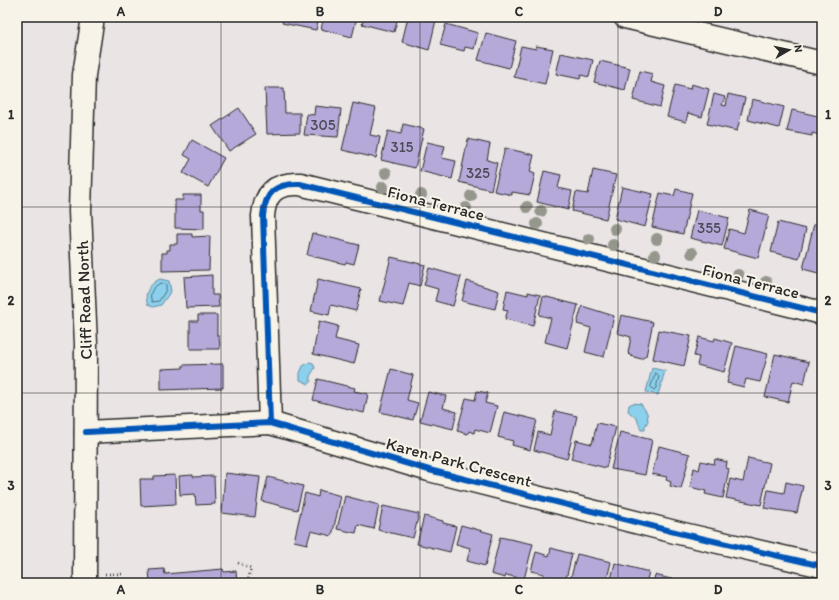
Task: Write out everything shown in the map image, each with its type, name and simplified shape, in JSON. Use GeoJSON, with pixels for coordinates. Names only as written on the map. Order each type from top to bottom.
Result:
{"type":"FeatureCollection","features":[{"type":"Feature","properties":{"kind":"street","name":"Cliff Road North"},"geometry":{"type":"LineString","coordinates":[[85,583],[86,344],[80,211],[84,75],[92,17]]}},
{"type":"Feature","properties":{"kind":"street"},"geometry":{"type":"LineString","coordinates":[[624,17],[822,63]]}},
{"type":"Feature","properties":{"kind":"street","name":"Fiona Terrace"},"geometry":{"type":"LineString","coordinates":[[270,423],[263,216],[265,200],[273,191],[285,184],[300,184],[822,313]]}},
{"type":"Feature","properties":{"kind":"street","name":"Karen Park Crescent"},"geometry":{"type":"LineString","coordinates":[[86,432],[270,423],[429,470],[822,566]]}},
{"type":"Feature","properties":{"kind":"path"},"geometry":{"type":"LineString","coordinates":[[238,564],[251,568],[247,583]]}},
{"type":"Feature","properties":{"kind":"water"},"geometry":{"type":"Polygon","coordinates":[[[160,279],[169,281],[171,291],[161,305],[153,307],[148,305],[146,297],[147,293],[150,287],[160,279]]]}},
{"type":"Feature","properties":{"kind":"water"},"geometry":{"type":"Polygon","coordinates":[[[310,362],[313,363],[315,368],[310,376],[311,381],[309,384],[300,380],[300,373],[303,366],[310,362]]]}},
{"type":"Feature","properties":{"kind":"water"},"geometry":{"type":"Polygon","coordinates":[[[652,368],[665,371],[658,395],[646,392],[652,368]]]}},
{"type":"Feature","properties":{"kind":"water"},"geometry":{"type":"Polygon","coordinates":[[[633,403],[641,404],[647,413],[648,421],[645,426],[645,430],[641,430],[637,419],[628,411],[629,405],[633,403]]]}},
{"type":"Feature","properties":{"kind":"building"},"geometry":{"type":"Polygon","coordinates":[[[284,17],[319,17],[316,30],[282,23],[284,17]]]}},
{"type":"Feature","properties":{"kind":"building"},"geometry":{"type":"Polygon","coordinates":[[[324,17],[357,17],[352,37],[321,29],[324,17]]]}},
{"type":"Feature","properties":{"kind":"building"},"geometry":{"type":"Polygon","coordinates":[[[364,17],[398,17],[394,32],[362,24],[364,17]]]}},
{"type":"Feature","properties":{"kind":"building"},"geometry":{"type":"Polygon","coordinates":[[[408,17],[424,17],[436,20],[429,50],[402,42],[408,17]]]}},
{"type":"Feature","properties":{"kind":"building"},"geometry":{"type":"Polygon","coordinates":[[[446,24],[478,33],[474,49],[465,47],[464,51],[440,45],[446,24]]]}},
{"type":"Feature","properties":{"kind":"building"},"geometry":{"type":"Polygon","coordinates":[[[486,33],[516,41],[509,68],[478,60],[486,33]]]}},
{"type":"Feature","properties":{"kind":"building"},"geometry":{"type":"Polygon","coordinates":[[[521,46],[536,49],[536,46],[553,49],[545,84],[514,77],[521,46]]]}},
{"type":"Feature","properties":{"kind":"building"},"geometry":{"type":"Polygon","coordinates":[[[561,53],[593,60],[589,77],[581,75],[580,79],[556,74],[561,53]]]}},
{"type":"Feature","properties":{"kind":"building"},"geometry":{"type":"Polygon","coordinates":[[[600,61],[630,68],[625,90],[594,82],[600,61]]]}},
{"type":"Feature","properties":{"kind":"building"},"geometry":{"type":"Polygon","coordinates":[[[640,71],[653,74],[651,82],[665,86],[660,107],[633,100],[640,71]]]}},
{"type":"Feature","properties":{"kind":"building"},"geometry":{"type":"Polygon","coordinates":[[[691,84],[709,89],[702,117],[688,113],[686,122],[667,117],[675,85],[690,89],[691,84]]]}},
{"type":"Feature","properties":{"kind":"building"},"geometry":{"type":"Polygon","coordinates":[[[265,88],[284,88],[285,113],[300,113],[300,133],[267,134],[265,88]]]}},
{"type":"Feature","properties":{"kind":"building"},"geometry":{"type":"Polygon","coordinates":[[[714,94],[725,97],[722,105],[726,106],[728,94],[745,98],[737,131],[707,124],[714,94]]]}},
{"type":"Feature","properties":{"kind":"building"},"geometry":{"type":"Polygon","coordinates":[[[752,99],[784,107],[779,128],[748,120],[752,99]]]}},
{"type":"Feature","properties":{"kind":"building"},"geometry":{"type":"Polygon","coordinates":[[[353,103],[376,108],[370,135],[380,137],[376,158],[342,150],[353,103]]]}},
{"type":"Feature","properties":{"kind":"building"},"geometry":{"type":"Polygon","coordinates":[[[315,106],[341,109],[338,137],[304,135],[307,114],[314,115],[315,106]]]}},
{"type":"Feature","properties":{"kind":"building"},"geometry":{"type":"Polygon","coordinates":[[[239,108],[256,134],[229,151],[212,126],[239,108]]]}},
{"type":"Feature","properties":{"kind":"building"},"geometry":{"type":"Polygon","coordinates":[[[792,110],[822,117],[820,135],[812,133],[812,136],[787,131],[792,110]]]}},
{"type":"Feature","properties":{"kind":"building"},"geometry":{"type":"Polygon","coordinates":[[[403,124],[424,129],[415,168],[381,160],[388,131],[401,134],[403,124]]]}},
{"type":"Feature","properties":{"kind":"building"},"geometry":{"type":"Polygon","coordinates":[[[468,139],[490,144],[487,160],[497,163],[491,190],[459,182],[468,139]]]}},
{"type":"Feature","properties":{"kind":"building"},"geometry":{"type":"Polygon","coordinates":[[[192,140],[224,158],[208,187],[183,173],[191,159],[184,155],[192,140]]]}},
{"type":"Feature","properties":{"kind":"building"},"geometry":{"type":"Polygon","coordinates":[[[427,142],[445,146],[442,158],[456,161],[452,179],[420,171],[427,142]]]}},
{"type":"Feature","properties":{"kind":"building"},"geometry":{"type":"Polygon","coordinates":[[[505,148],[534,155],[530,172],[535,174],[530,195],[512,192],[512,195],[494,191],[505,148]]]}},
{"type":"Feature","properties":{"kind":"building"},"geometry":{"type":"Polygon","coordinates":[[[593,170],[616,175],[606,219],[572,211],[576,192],[588,194],[593,170]]]}},
{"type":"Feature","properties":{"kind":"building"},"geometry":{"type":"Polygon","coordinates":[[[544,171],[561,175],[558,188],[572,191],[568,210],[537,202],[544,171]]]}},
{"type":"Feature","properties":{"kind":"building"},"geometry":{"type":"Polygon","coordinates":[[[622,187],[653,194],[645,227],[615,219],[622,187]]]}},
{"type":"Feature","properties":{"kind":"building"},"geometry":{"type":"Polygon","coordinates":[[[676,189],[692,193],[683,234],[652,227],[660,193],[674,196],[676,189]]]}},
{"type":"Feature","properties":{"kind":"building"},"geometry":{"type":"Polygon","coordinates":[[[183,195],[201,195],[201,210],[204,210],[204,229],[175,228],[175,200],[183,200],[183,195]]]}},
{"type":"Feature","properties":{"kind":"building"},"geometry":{"type":"Polygon","coordinates":[[[697,210],[729,218],[722,246],[690,238],[697,210]]]}},
{"type":"Feature","properties":{"kind":"building"},"geometry":{"type":"Polygon","coordinates":[[[750,210],[769,215],[758,258],[724,249],[729,229],[744,233],[750,210]]]}},
{"type":"Feature","properties":{"kind":"building"},"geometry":{"type":"Polygon","coordinates":[[[778,222],[806,229],[799,259],[771,252],[778,222]]]}},
{"type":"Feature","properties":{"kind":"building"},"geometry":{"type":"Polygon","coordinates":[[[814,224],[822,227],[822,274],[803,269],[814,224]]]}},
{"type":"Feature","properties":{"kind":"building"},"geometry":{"type":"Polygon","coordinates":[[[312,233],[359,245],[354,264],[346,262],[345,264],[307,255],[312,233]]]}},
{"type":"Feature","properties":{"kind":"building"},"geometry":{"type":"Polygon","coordinates":[[[177,234],[192,234],[192,237],[210,236],[209,270],[162,271],[162,253],[167,253],[167,250],[170,250],[170,244],[177,244],[177,234]]]}},
{"type":"Feature","properties":{"kind":"building"},"geometry":{"type":"Polygon","coordinates":[[[391,257],[425,265],[420,286],[409,283],[403,306],[380,301],[391,257]]]}},
{"type":"Feature","properties":{"kind":"building"},"geometry":{"type":"Polygon","coordinates":[[[429,268],[461,277],[453,306],[435,301],[438,289],[424,285],[429,268]]]}},
{"type":"Feature","properties":{"kind":"building"},"geometry":{"type":"Polygon","coordinates":[[[212,275],[212,295],[218,295],[219,307],[186,308],[184,277],[212,275]]]}},
{"type":"Feature","properties":{"kind":"building"},"geometry":{"type":"Polygon","coordinates":[[[318,279],[361,289],[356,311],[331,305],[329,315],[311,311],[318,279]]]}},
{"type":"Feature","properties":{"kind":"building"},"geometry":{"type":"Polygon","coordinates":[[[467,281],[499,291],[495,309],[462,301],[467,281]]]}},
{"type":"Feature","properties":{"kind":"building"},"geometry":{"type":"Polygon","coordinates":[[[507,290],[528,295],[528,292],[540,295],[533,326],[505,319],[508,310],[503,309],[507,290]]]}},
{"type":"Feature","properties":{"kind":"building"},"geometry":{"type":"Polygon","coordinates":[[[543,296],[578,305],[567,348],[545,342],[551,318],[539,315],[543,296]]]}},
{"type":"Feature","properties":{"kind":"building"},"geometry":{"type":"Polygon","coordinates":[[[582,306],[614,316],[604,357],[585,352],[591,328],[577,324],[582,306]]]}},
{"type":"Feature","properties":{"kind":"building"},"geometry":{"type":"Polygon","coordinates":[[[198,315],[217,315],[217,336],[219,336],[220,349],[190,349],[190,321],[198,321],[198,315]]]}},
{"type":"Feature","properties":{"kind":"building"},"geometry":{"type":"Polygon","coordinates":[[[621,315],[653,322],[646,356],[641,359],[631,356],[628,353],[631,337],[617,333],[621,315]]]}},
{"type":"Feature","properties":{"kind":"building"},"geometry":{"type":"Polygon","coordinates":[[[319,321],[338,326],[335,339],[359,345],[354,364],[313,354],[319,321]]]}},
{"type":"Feature","properties":{"kind":"building"},"geometry":{"type":"Polygon","coordinates":[[[659,330],[691,336],[684,366],[653,359],[659,330]]]}},
{"type":"Feature","properties":{"kind":"building"},"geometry":{"type":"Polygon","coordinates":[[[699,337],[714,341],[715,338],[732,343],[724,372],[697,365],[699,357],[694,356],[699,337]]]}},
{"type":"Feature","properties":{"kind":"building"},"geometry":{"type":"Polygon","coordinates":[[[736,346],[768,354],[760,382],[746,379],[744,387],[727,383],[736,346]]]}},
{"type":"Feature","properties":{"kind":"building"},"geometry":{"type":"Polygon","coordinates":[[[775,354],[809,362],[804,384],[793,381],[788,402],[765,397],[775,354]]]}},
{"type":"Feature","properties":{"kind":"building"},"geometry":{"type":"Polygon","coordinates":[[[223,364],[223,388],[161,390],[161,369],[183,368],[183,365],[223,364]]]}},
{"type":"Feature","properties":{"kind":"building"},"geometry":{"type":"Polygon","coordinates":[[[391,369],[413,375],[407,400],[418,403],[413,420],[380,412],[391,369]]]}},
{"type":"Feature","properties":{"kind":"building"},"geometry":{"type":"Polygon","coordinates":[[[318,379],[355,388],[354,391],[368,394],[364,413],[313,400],[318,379]]]}},
{"type":"Feature","properties":{"kind":"building"},"geometry":{"type":"Polygon","coordinates":[[[477,391],[488,393],[485,403],[497,406],[490,433],[475,429],[474,433],[469,431],[468,434],[457,431],[466,398],[475,400],[477,391]]]}},
{"type":"Feature","properties":{"kind":"building"},"geometry":{"type":"Polygon","coordinates":[[[428,392],[446,396],[443,408],[457,412],[453,429],[420,421],[428,392]]]}},
{"type":"Feature","properties":{"kind":"building"},"geometry":{"type":"Polygon","coordinates":[[[555,411],[577,416],[567,459],[534,450],[538,432],[550,435],[555,411]]]}},
{"type":"Feature","properties":{"kind":"building"},"geometry":{"type":"Polygon","coordinates":[[[504,412],[537,420],[530,450],[512,445],[513,441],[498,437],[504,412]]]}},
{"type":"Feature","properties":{"kind":"building"},"geometry":{"type":"Polygon","coordinates":[[[597,423],[616,427],[606,468],[571,459],[576,440],[592,444],[597,423]]]}},
{"type":"Feature","properties":{"kind":"building"},"geometry":{"type":"Polygon","coordinates":[[[620,432],[652,440],[645,475],[611,469],[620,432]]]}},
{"type":"Feature","properties":{"kind":"building"},"geometry":{"type":"Polygon","coordinates":[[[659,446],[690,454],[681,489],[670,486],[671,482],[666,480],[667,477],[652,474],[659,446]]]}},
{"type":"Feature","properties":{"kind":"building"},"geometry":{"type":"Polygon","coordinates":[[[748,458],[770,463],[761,505],[726,498],[730,479],[743,482],[748,458]]]}},
{"type":"Feature","properties":{"kind":"building"},"geometry":{"type":"Polygon","coordinates":[[[715,459],[727,462],[726,468],[729,469],[723,498],[705,494],[706,491],[690,487],[694,468],[699,470],[701,461],[714,464],[715,459]]]}},
{"type":"Feature","properties":{"kind":"building"},"geometry":{"type":"Polygon","coordinates":[[[225,473],[260,477],[255,517],[222,513],[225,473]]]}},
{"type":"Feature","properties":{"kind":"building"},"geometry":{"type":"Polygon","coordinates":[[[175,475],[176,504],[141,506],[140,479],[154,479],[154,476],[175,475]]]}},
{"type":"Feature","properties":{"kind":"building"},"geometry":{"type":"Polygon","coordinates":[[[193,475],[193,477],[214,476],[215,504],[196,505],[195,494],[180,495],[179,476],[193,475]]]}},
{"type":"Feature","properties":{"kind":"building"},"geometry":{"type":"Polygon","coordinates":[[[268,477],[303,486],[297,510],[262,501],[268,477]]]}},
{"type":"Feature","properties":{"kind":"building"},"geometry":{"type":"Polygon","coordinates":[[[786,482],[803,486],[797,513],[764,508],[768,490],[784,493],[786,482]]]}},
{"type":"Feature","properties":{"kind":"building"},"geometry":{"type":"Polygon","coordinates":[[[319,490],[341,496],[332,536],[311,531],[307,544],[294,541],[305,493],[318,497],[319,490]]]}},
{"type":"Feature","properties":{"kind":"building"},"geometry":{"type":"Polygon","coordinates":[[[345,496],[379,505],[374,529],[358,525],[356,533],[337,529],[345,496]]]}},
{"type":"Feature","properties":{"kind":"building"},"geometry":{"type":"Polygon","coordinates":[[[383,506],[419,514],[413,538],[378,530],[383,506]]]}},
{"type":"Feature","properties":{"kind":"building"},"geometry":{"type":"Polygon","coordinates":[[[424,516],[456,526],[450,552],[417,544],[424,516]]]}},
{"type":"Feature","properties":{"kind":"building"},"geometry":{"type":"Polygon","coordinates":[[[461,525],[493,534],[485,566],[467,561],[470,548],[456,544],[461,525]]]}},
{"type":"Feature","properties":{"kind":"building"},"geometry":{"type":"Polygon","coordinates":[[[500,537],[533,544],[524,579],[506,575],[505,578],[491,574],[500,537]]]}},
{"type":"Feature","properties":{"kind":"building"},"geometry":{"type":"Polygon","coordinates":[[[551,548],[572,554],[565,583],[542,583],[544,574],[531,571],[536,552],[549,556],[551,548]]]}},
{"type":"Feature","properties":{"kind":"building"},"geometry":{"type":"Polygon","coordinates":[[[577,554],[611,562],[606,583],[585,581],[580,583],[570,581],[577,554]]]}},
{"type":"Feature","properties":{"kind":"building"},"geometry":{"type":"Polygon","coordinates":[[[615,563],[649,572],[646,583],[610,583],[615,563]]]}},
{"type":"Feature","properties":{"kind":"building"},"geometry":{"type":"Polygon","coordinates":[[[164,569],[165,574],[223,569],[224,572],[236,571],[237,583],[150,583],[149,570],[164,569]]]}},
{"type":"Feature","properties":{"kind":"building"},"geometry":{"type":"Polygon","coordinates":[[[655,575],[687,583],[653,583],[655,575]]]}},
{"type":"Feature","properties":{"kind":"cycle path"},"geometry":{"type":"LineString","coordinates":[[270,423],[263,216],[264,208],[269,195],[278,187],[284,185],[300,184],[822,313]]}},
{"type":"Feature","properties":{"kind":"cycle path"},"geometry":{"type":"LineString","coordinates":[[86,432],[270,423],[429,470],[679,533],[822,566]]}}]}
